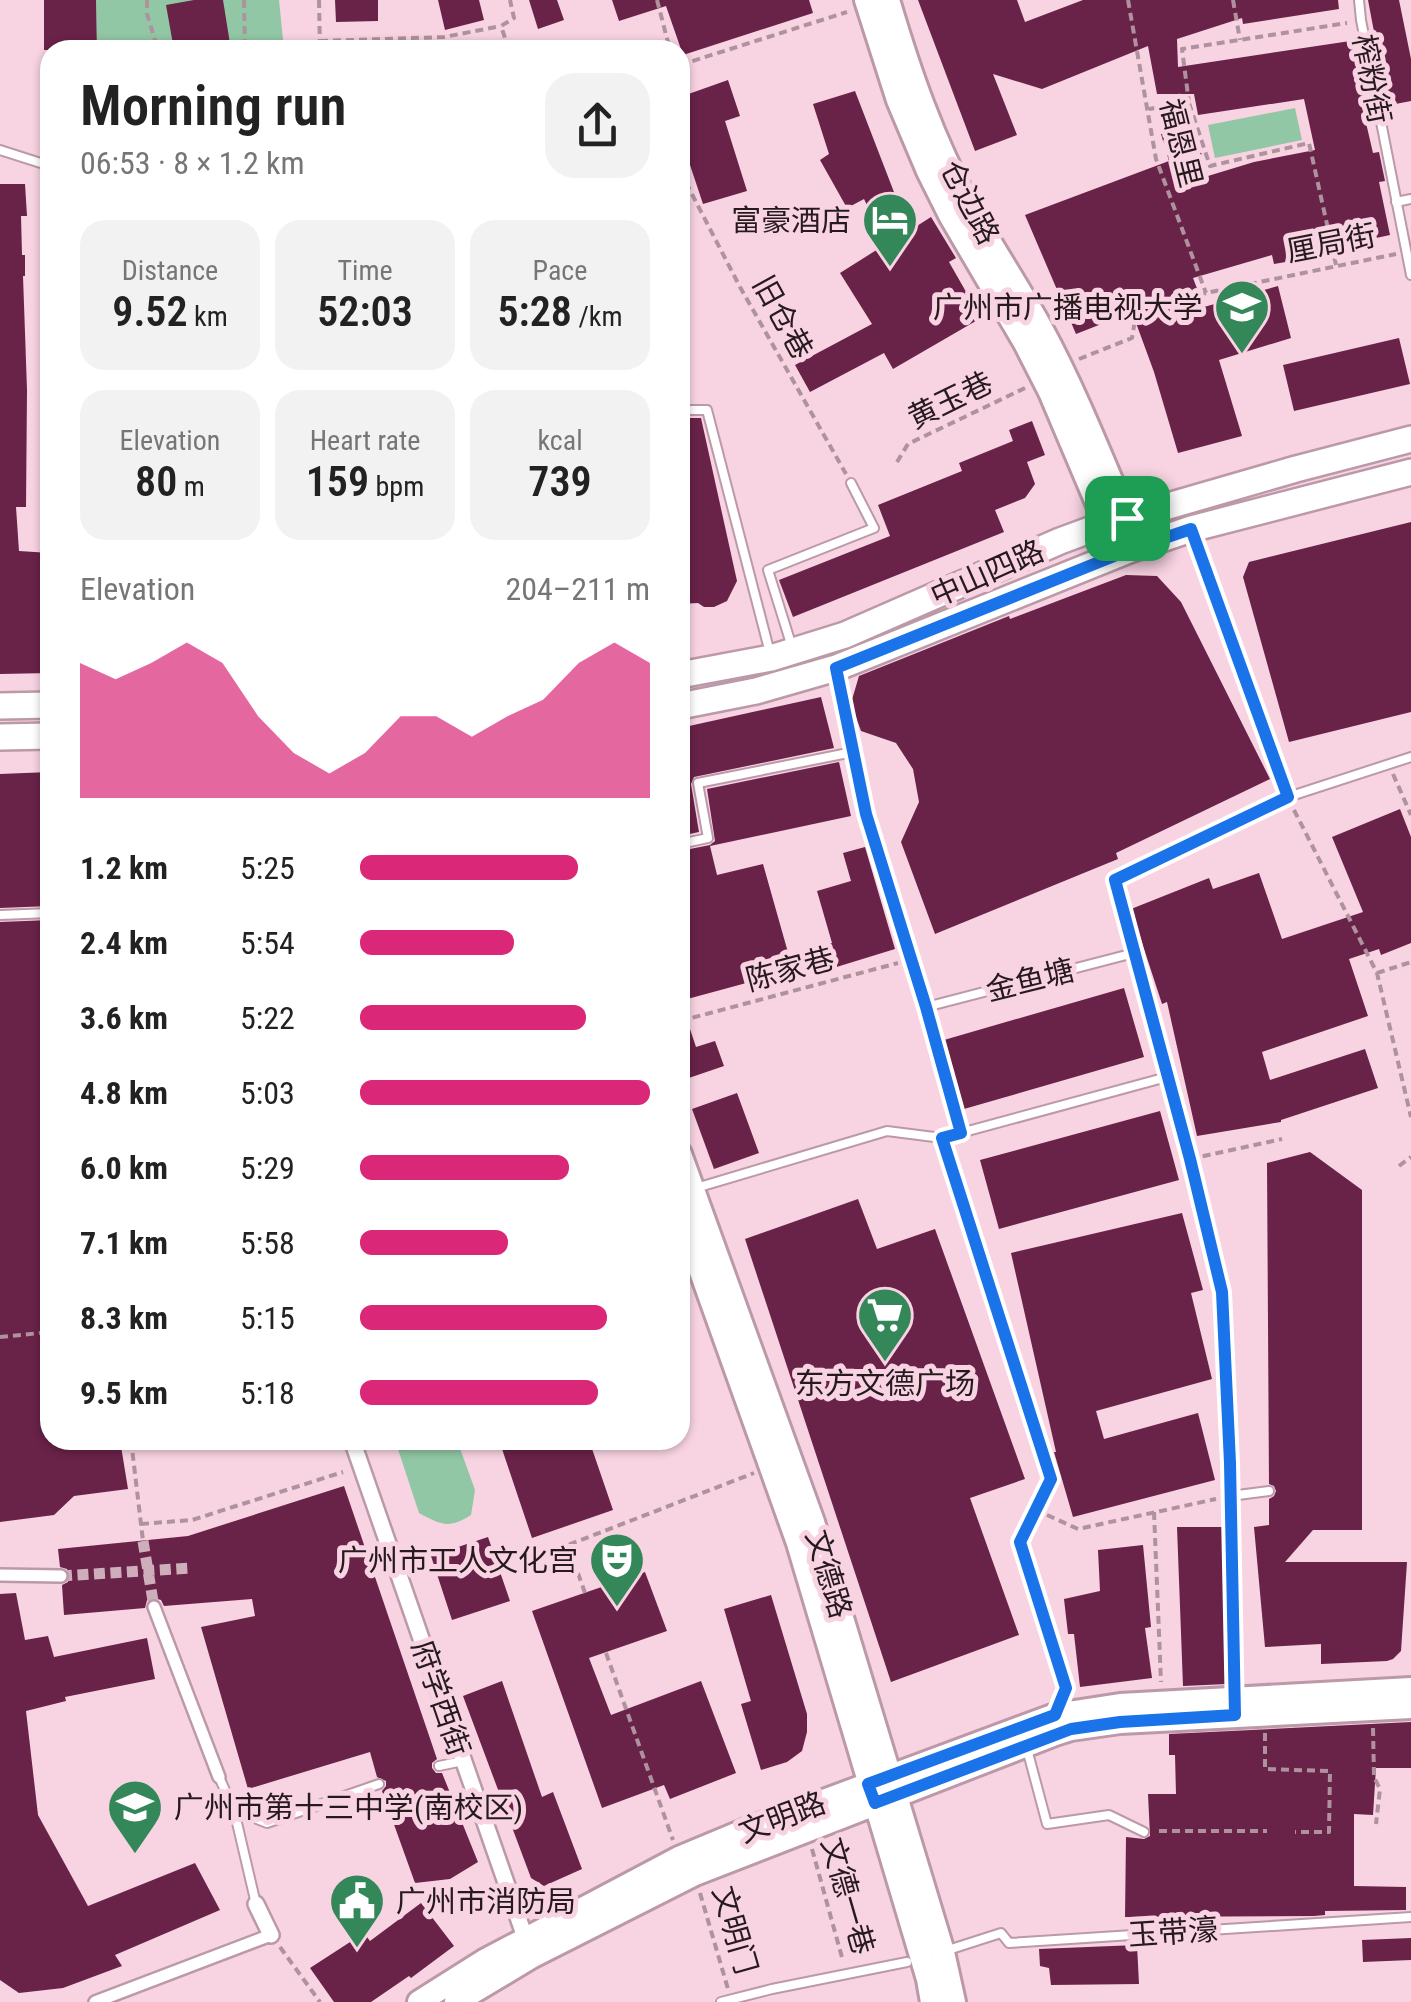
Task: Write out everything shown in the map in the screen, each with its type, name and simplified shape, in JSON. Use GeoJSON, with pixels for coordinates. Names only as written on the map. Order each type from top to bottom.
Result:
{"type":"FeatureCollection","features":[{"type":"Feature","properties":{"kind":"main road","name":"仓边路"},"geometry":{"type":"LineString","coordinates":[[874,2],[950,170],[1062,369],[1129,550]]}},
{"type":"Feature","properties":{"kind":"main road","name":"中山四路"},"geometry":{"type":"LineString","coordinates":[[690,673],[845,636],[1060,541],[1116,521],[1411,439]]}},
{"type":"Feature","properties":{"kind":"main road","name":"中山四路"},"geometry":{"type":"LineString","coordinates":[[690,704],[756,691],[836,668],[1129,550],[1191,529],[1411,472]]}},
{"type":"Feature","properties":{"kind":"main road"},"geometry":{"type":"LineString","coordinates":[[0,706],[40,705]]}},
{"type":"Feature","properties":{"kind":"main road"},"geometry":{"type":"LineString","coordinates":[[0,737],[40,736]]}},
{"type":"Feature","properties":{"kind":"main road","name":"文德路"},"geometry":{"type":"LineString","coordinates":[[690,1183],[813,1522],[932,2002]]}},
{"type":"Feature","properties":{"kind":"main road","name":"文德路"},"geometry":{"type":"LineString","coordinates":[[690,1240],[772,1466],[882,1790],[943,1952],[954,2002]]}},
{"type":"Feature","properties":{"kind":"main road","name":"文明路"},"geometry":{"type":"LineString","coordinates":[[419,2002],[458,1976],[528,1948],[688,1866],[751,1828],[1071,1729],[1235,1707],[1411,1690]]}},
{"type":"Feature","properties":{"kind":"main road","name":"文明路"},"geometry":{"type":"LineString","coordinates":[[688,1866],[806,1830],[882,1790],[1055,1715],[1100,1706],[1162,1702],[1235,1707],[1264,1714],[1411,1707]]}},
{"type":"Feature","properties":{"kind":"main road","name":"文明路"},"geometry":{"type":"LineString","coordinates":[[456,2002],[528,1948]]}},
{"type":"Feature","properties":{"kind":"street","name":"府学西街"},"geometry":{"type":"LineString","coordinates":[[356,1450],[528,1948]]}},
{"type":"Feature","properties":{"kind":"street"},"geometry":{"type":"LineString","coordinates":[[0,1575],[61,1576]]}},
{"type":"Feature","properties":{"kind":"street"},"geometry":{"type":"LineString","coordinates":[[154,1607],[219,1777]]}},
{"type":"Feature","properties":{"kind":"street"},"geometry":{"type":"LineString","coordinates":[[94,2002],[271,1935],[256,1904]]}},
{"type":"Feature","properties":{"kind":"lane","name":"榨粉街"},"geometry":{"type":"LineString","coordinates":[[1359,0],[1411,275]]}},
{"type":"Feature","properties":{"kind":"lane"},"geometry":{"type":"LineString","coordinates":[[0,150],[40,163]]}},
{"type":"Feature","properties":{"kind":"lane"},"geometry":{"type":"LineString","coordinates":[[1396,202],[1411,199]]}},
{"type":"Feature","properties":{"kind":"lane"},"geometry":{"type":"LineString","coordinates":[[690,410],[707,410],[782,654]]}},
{"type":"Feature","properties":{"kind":"lane"},"geometry":{"type":"LineString","coordinates":[[782,654],[768,570],[874,528],[851,482]]}},
{"type":"Feature","properties":{"kind":"lane"},"geometry":{"type":"LineString","coordinates":[[1191,529],[1288,797],[1411,756]]}},
{"type":"Feature","properties":{"kind":"lane"},"geometry":{"type":"LineString","coordinates":[[836,668],[866,814],[961,1133]]}},
{"type":"Feature","properties":{"kind":"lane"},"geometry":{"type":"LineString","coordinates":[[690,842],[708,838],[698,783],[853,752]]}},
{"type":"Feature","properties":{"kind":"lane"},"geometry":{"type":"LineString","coordinates":[[0,915],[40,913]]}},
{"type":"Feature","properties":{"kind":"lane","name":"金鱼塘"},"geometry":{"type":"LineString","coordinates":[[926,1007],[1134,953]]}},
{"type":"Feature","properties":{"kind":"lane"},"geometry":{"type":"LineString","coordinates":[[692,1189],[887,1131],[942,1138],[1167,1077]]}},
{"type":"Feature","properties":{"kind":"lane"},"geometry":{"type":"LineString","coordinates":[[942,1138],[1051,1479],[1020,1542],[1066,1688],[1055,1715]]}},
{"type":"Feature","properties":{"kind":"lane"},"geometry":{"type":"LineString","coordinates":[[1235,1707],[1230,1496],[1269,1491]]}},
{"type":"Feature","properties":{"kind":"lane"},"geometry":{"type":"LineString","coordinates":[[1026,1744],[1046,1824],[1109,1815],[1144,1832]]}},
{"type":"Feature","properties":{"kind":"lane"},"geometry":{"type":"LineString","coordinates":[[439,1766],[463,1761]]}},
{"type":"Feature","properties":{"kind":"lane"},"geometry":{"type":"LineString","coordinates":[[219,1777],[234,1810],[256,1904]]}},
{"type":"Feature","properties":{"kind":"lane"},"geometry":{"type":"LineString","coordinates":[[234,1810],[267,1823],[379,1784]]}},
{"type":"Feature","properties":{"kind":"lane","name":"玉带濠"},"geometry":{"type":"LineString","coordinates":[[943,1952],[1001,1933],[1008,1944],[1411,1917]]}},
{"type":"Feature","properties":{"kind":"lane"},"geometry":{"type":"LineString","coordinates":[[726,2000],[908,1962]]}},
{"type":"Feature","properties":{"kind":"path"},"geometry":{"type":"LineString","coordinates":[[146,0],[155,40]]}},
{"type":"Feature","properties":{"kind":"path"},"geometry":{"type":"LineString","coordinates":[[244,0],[245,40]]}},
{"type":"Feature","properties":{"kind":"path"},"geometry":{"type":"LineString","coordinates":[[320,0],[320,40],[444,37],[501,26],[514,18],[510,0]]}},
{"type":"Feature","properties":{"kind":"path"},"geometry":{"type":"LineString","coordinates":[[656,0],[667,40]]}},
{"type":"Feature","properties":{"kind":"path","name":"福恩里"},"geometry":{"type":"LineString","coordinates":[[1128,0],[1156,159],[1206,293]]}},
{"type":"Feature","properties":{"kind":"path"},"geometry":{"type":"LineString","coordinates":[[1233,0],[1240,40]]}},
{"type":"Feature","properties":{"kind":"path"},"geometry":{"type":"LineString","coordinates":[[690,61],[874,2]]}},
{"type":"Feature","properties":{"kind":"path"},"geometry":{"type":"LineString","coordinates":[[1336,265],[1309,143],[1210,166],[1189,102],[1182,50],[1361,20]]}},
{"type":"Feature","properties":{"kind":"path"},"geometry":{"type":"LineString","coordinates":[[501,26],[506,40]]}},
{"type":"Feature","properties":{"kind":"path"},"geometry":{"type":"LineString","coordinates":[[1148,109],[1189,102]]}},
{"type":"Feature","properties":{"kind":"path","name":"旧仓巷"},"geometry":{"type":"LineString","coordinates":[[690,192],[851,482]]}},
{"type":"Feature","properties":{"kind":"path","name":"厘局街"},"geometry":{"type":"LineString","coordinates":[[1074,362],[1132,338],[1135,320],[1206,293],[1406,252]]}},
{"type":"Feature","properties":{"kind":"path","name":"黄玉巷"},"geometry":{"type":"LineString","coordinates":[[896,462],[908,444],[1029,386]]}},
{"type":"Feature","properties":{"kind":"path"},"geometry":{"type":"LineString","coordinates":[[1389,764],[1411,815]]}},
{"type":"Feature","properties":{"kind":"path"},"geometry":{"type":"LineString","coordinates":[[1035,1510],[1078,1529],[1230,1496],[1222,1292],[1115,880],[1288,797],[1377,972],[1411,1117]]}},
{"type":"Feature","properties":{"kind":"path","name":"陈家巷"},"geometry":{"type":"LineString","coordinates":[[690,1018],[911,960]]}},
{"type":"Feature","properties":{"kind":"path"},"geometry":{"type":"LineString","coordinates":[[1377,972],[1411,962]]}},
{"type":"Feature","properties":{"kind":"path"},"geometry":{"type":"LineString","coordinates":[[1190,1159],[1282,1139]]}},
{"type":"Feature","properties":{"kind":"path"},"geometry":{"type":"LineString","coordinates":[[1399,1166],[1411,1157]]}},
{"type":"Feature","properties":{"kind":"path"},"geometry":{"type":"LineString","coordinates":[[0,1336],[40,1333]]}},
{"type":"Feature","properties":{"kind":"path"},"geometry":{"type":"LineString","coordinates":[[133,1450],[143,1541]]}},
{"type":"Feature","properties":{"kind":"path"},"geometry":{"type":"LineString","coordinates":[[141,1524],[192,1520],[362,1466]]}},
{"type":"Feature","properties":{"kind":"path"},"geometry":{"type":"LineString","coordinates":[[585,1593],[568,1545],[772,1466]]}},
{"type":"Feature","properties":{"kind":"path"},"geometry":{"type":"LineString","coordinates":[[1154,1512],[1162,1702]]}},
{"type":"Feature","properties":{"kind":"path","name":"文明门"},"geometry":{"type":"LineString","coordinates":[[606,1653],[688,1866],[726,2000]]}},
{"type":"Feature","properties":{"kind":"path"},"geometry":{"type":"LineString","coordinates":[[1373,1708],[1374,1777],[1380,1790],[1376,1824]]}},
{"type":"Feature","properties":{"kind":"path"},"geometry":{"type":"LineString","coordinates":[[1264,1714],[1266,1770],[1330,1771],[1329,1832],[1295,1832]]}},
{"type":"Feature","properties":{"kind":"path","name":"文德一巷"},"geometry":{"type":"LineString","coordinates":[[806,1830],[847,1975]]}},
{"type":"Feature","properties":{"kind":"path"},"geometry":{"type":"LineString","coordinates":[[1144,1832],[1267,1831]]}},
{"type":"Feature","properties":{"kind":"path"},"geometry":{"type":"LineString","coordinates":[[271,1935],[320,2002]]}},
{"type":"Feature","properties":{"kind":"green space"},"geometry":{"type":"Polygon","coordinates":[[[96,0],[279,0],[283,40],[97,40],[96,0]]]}},
{"type":"Feature","properties":{"kind":"green space"},"geometry":{"type":"Polygon","coordinates":[[[1295,108],[1302,140],[1215,158],[1208,125],[1295,108]]]}},
{"type":"Feature","properties":{"kind":"green space"},"geometry":{"type":"Polygon","coordinates":[[[398,1450],[461,1450],[475,1490],[471,1515],[445,1524],[419,1513],[398,1450]]]}},
{"type":"Feature","properties":{"kind":"building"},"geometry":{"type":"Polygon","coordinates":[[[44,0],[96,0],[97,40],[44,40],[44,0]]]}},
{"type":"Feature","properties":{"kind":"building"},"geometry":{"type":"Polygon","coordinates":[[[223,0],[229,40],[172,40],[166,5],[223,0]]]}},
{"type":"Feature","properties":{"kind":"building"},"geometry":{"type":"Polygon","coordinates":[[[335,0],[378,0],[378,21],[336,22],[335,0]]]}},
{"type":"Feature","properties":{"kind":"building"},"geometry":{"type":"Polygon","coordinates":[[[438,0],[479,0],[484,20],[445,30],[438,0]]]}},
{"type":"Feature","properties":{"kind":"building"},"geometry":{"type":"Polygon","coordinates":[[[529,0],[557,0],[564,20],[538,29],[529,0]]]}},
{"type":"Feature","properties":{"kind":"building"},"geometry":{"type":"Polygon","coordinates":[[[612,0],[809,0],[813,13],[690,53],[690,40],[678,40],[666,6],[619,21],[612,0]]]}},
{"type":"Feature","properties":{"kind":"building"},"geometry":{"type":"Polygon","coordinates":[[[918,0],[1017,0],[1025,22],[1083,0],[1338,0],[1339,9],[1243,24],[1242,18],[1177,39],[1178,67],[1357,40],[1371,109],[1363,110],[1373,153],[1379,152],[1385,181],[1379,182],[1390,235],[1325,249],[1326,255],[1274,264],[1272,255],[1193,278],[1204,307],[1278,286],[1291,338],[1219,360],[1242,436],[1178,453],[1132,312],[1076,334],[1025,215],[1169,161],[1161,134],[1193,125],[1208,176],[1315,150],[1304,99],[1198,115],[1194,94],[1157,94],[1148,46],[1042,89],[993,74],[1017,135],[975,151],[918,0]]]}},
{"type":"Feature","properties":{"kind":"building"},"geometry":{"type":"Polygon","coordinates":[[[1368,0],[1399,0],[1411,59],[1411,101],[1385,106],[1368,0]]]}},
{"type":"Feature","properties":{"kind":"building"},"geometry":{"type":"Polygon","coordinates":[[[728,80],[740,116],[725,121],[747,191],[703,204],[690,165],[690,93],[728,80]]]}},
{"type":"Feature","properties":{"kind":"building"},"geometry":{"type":"Polygon","coordinates":[[[855,91],[909,231],[931,217],[956,258],[949,262],[981,318],[893,369],[884,353],[810,392],[795,365],[872,324],[840,273],[886,244],[864,199],[847,208],[820,160],[829,154],[813,104],[855,91]]]}},
{"type":"Feature","properties":{"kind":"building"},"geometry":{"type":"Polygon","coordinates":[[[0,184],[25,184],[27,216],[21,216],[25,255],[26,507],[16,507],[19,551],[40,552],[40,673],[0,674],[0,184]]]}},
{"type":"Feature","properties":{"kind":"building"},"geometry":{"type":"Polygon","coordinates":[[[1399,338],[1410,384],[1294,411],[1283,365],[1399,338]]]}},
{"type":"Feature","properties":{"kind":"building"},"geometry":{"type":"Polygon","coordinates":[[[690,418],[701,418],[737,581],[727,601],[714,607],[690,603],[690,418]]]}},
{"type":"Feature","properties":{"kind":"building"},"geometry":{"type":"Polygon","coordinates":[[[1032,421],[1045,455],[1027,462],[1035,484],[1025,498],[995,510],[1004,532],[793,617],[779,580],[890,536],[878,505],[962,471],[959,463],[1013,441],[1009,430],[1032,421]]]}},
{"type":"Feature","properties":{"kind":"building"},"geometry":{"type":"Polygon","coordinates":[[[1411,522],[1411,712],[1289,742],[1243,577],[1249,562],[1411,522]]]}},
{"type":"Feature","properties":{"kind":"building"},"geometry":{"type":"Polygon","coordinates":[[[1126,575],[1157,576],[1181,602],[1270,779],[1116,853],[1118,859],[935,934],[901,842],[919,802],[913,769],[896,743],[861,731],[851,703],[859,676],[1009,616],[1010,619],[1126,575]]]}},
{"type":"Feature","properties":{"kind":"building"},"geometry":{"type":"Polygon","coordinates":[[[821,697],[834,748],[694,777],[691,784],[699,832],[690,834],[690,726],[821,697]]]}},
{"type":"Feature","properties":{"kind":"building"},"geometry":{"type":"Polygon","coordinates":[[[839,762],[851,816],[710,846],[717,875],[763,864],[789,956],[832,943],[817,891],[851,881],[843,853],[865,847],[895,949],[817,973],[816,969],[762,984],[761,979],[690,998],[690,849],[715,841],[707,789],[839,762]]]}},
{"type":"Feature","properties":{"kind":"building"},"geometry":{"type":"Polygon","coordinates":[[[40,772],[40,906],[0,908],[0,774],[40,772]]]}},
{"type":"Feature","properties":{"kind":"building"},"geometry":{"type":"Polygon","coordinates":[[[1400,809],[1411,837],[1411,943],[1381,955],[1379,949],[1349,959],[1368,1016],[1262,1052],[1270,1080],[1365,1049],[1378,1088],[1281,1122],[1197,1136],[1167,1002],[1162,1004],[1131,909],[1209,878],[1213,889],[1259,873],[1282,939],[1363,912],[1332,837],[1400,809]]]}},
{"type":"Feature","properties":{"kind":"building"},"geometry":{"type":"Polygon","coordinates":[[[40,920],[40,1450],[122,1450],[128,1489],[74,1496],[54,1515],[0,1522],[0,922],[40,920]]]}},
{"type":"Feature","properties":{"kind":"building"},"geometry":{"type":"Polygon","coordinates":[[[1124,988],[1144,1057],[964,1109],[944,1040],[1124,988]]]}},
{"type":"Feature","properties":{"kind":"building"},"geometry":{"type":"Polygon","coordinates":[[[690,1029],[696,1047],[715,1041],[724,1066],[690,1078],[690,1029]]]}},
{"type":"Feature","properties":{"kind":"building"},"geometry":{"type":"Polygon","coordinates":[[[737,1093],[759,1153],[714,1169],[692,1109],[737,1093]]]}},
{"type":"Feature","properties":{"kind":"building"},"geometry":{"type":"Polygon","coordinates":[[[1160,1111],[1179,1180],[999,1229],[980,1160],[1160,1111]]]}},
{"type":"Feature","properties":{"kind":"building"},"geometry":{"type":"Polygon","coordinates":[[[1310,1152],[1362,1190],[1362,1530],[1313,1530],[1285,1562],[1407,1562],[1401,1651],[1387,1661],[1321,1664],[1321,1644],[1265,1647],[1254,1527],[1269,1525],[1269,1499],[1276,1491],[1269,1484],[1267,1163],[1310,1152]]]}},
{"type":"Feature","properties":{"kind":"building","name":"东方文德广场"},"geometry":{"type":"Polygon","coordinates":[[[858,1199],[877,1249],[935,1229],[1025,1479],[970,1498],[1019,1635],[891,1682],[745,1239],[858,1199]]]}},
{"type":"Feature","properties":{"kind":"building"},"geometry":{"type":"Polygon","coordinates":[[[1182,1213],[1203,1290],[1191,1293],[1212,1379],[1096,1411],[1104,1439],[1198,1413],[1215,1480],[1073,1517],[1054,1452],[1011,1253],[1182,1213]]]}},
{"type":"Feature","properties":{"kind":"building"},"geometry":{"type":"Polygon","coordinates":[[[502,1450],[592,1450],[613,1510],[532,1538],[502,1450]]]}},
{"type":"Feature","properties":{"kind":"building"},"geometry":{"type":"Polygon","coordinates":[[[344,1486],[437,1759],[432,1768],[442,1773],[478,1862],[450,1879],[415,1883],[382,1791],[386,1781],[377,1777],[370,1752],[248,1789],[201,1627],[255,1616],[252,1599],[164,1606],[154,1598],[147,1600],[145,1608],[64,1615],[62,1585],[70,1575],[60,1567],[58,1549],[188,1536],[344,1486]]]}},
{"type":"Feature","properties":{"kind":"building"},"geometry":{"type":"Polygon","coordinates":[[[1177,1527],[1223,1527],[1227,1684],[1183,1686],[1177,1527]]]}},
{"type":"Feature","properties":{"kind":"building"},"geometry":{"type":"Polygon","coordinates":[[[488,1537],[510,1601],[452,1620],[431,1556],[488,1537]]]}},
{"type":"Feature","properties":{"kind":"building"},"geometry":{"type":"Polygon","coordinates":[[[1143,1545],[1151,1627],[1145,1628],[1152,1678],[1080,1687],[1074,1634],[1068,1634],[1064,1599],[1100,1591],[1098,1550],[1143,1545]]]}},
{"type":"Feature","properties":{"kind":"building"},"geometry":{"type":"Polygon","coordinates":[[[645,1572],[667,1631],[589,1658],[611,1715],[701,1681],[736,1773],[670,1799],[664,1785],[602,1808],[532,1611],[645,1572]]]}},
{"type":"Feature","properties":{"kind":"building"},"geometry":{"type":"Polygon","coordinates":[[[16,1593],[25,1640],[48,1636],[54,1657],[147,1638],[155,1679],[65,1697],[66,1701],[26,1711],[38,1815],[88,1906],[195,1863],[220,1910],[115,1955],[122,1966],[63,1988],[19,1993],[0,1980],[0,1594],[16,1593]]]}},
{"type":"Feature","properties":{"kind":"building"},"geometry":{"type":"Polygon","coordinates":[[[771,1595],[807,1714],[807,1732],[802,1751],[787,1762],[761,1770],[741,1704],[751,1701],[724,1609],[771,1595]]]}},
{"type":"Feature","properties":{"kind":"building"},"geometry":{"type":"Polygon","coordinates":[[[502,1681],[542,1797],[553,1792],[582,1869],[544,1886],[531,1878],[463,1696],[502,1681]]]}},
{"type":"Feature","properties":{"kind":"building"},"geometry":{"type":"Polygon","coordinates":[[[1411,1722],[1411,1768],[1376,1768],[1373,1815],[1354,1814],[1354,1886],[1406,1887],[1406,1910],[1325,1911],[1325,1915],[1314,1916],[1125,1917],[1126,1837],[1150,1836],[1148,1794],[1176,1794],[1175,1755],[1169,1755],[1169,1734],[1411,1722]]]}},
{"type":"Feature","properties":{"kind":"building"},"geometry":{"type":"Polygon","coordinates":[[[421,1903],[454,1946],[371,2002],[334,2002],[310,1968],[364,1933],[370,1941],[421,1903]]]}},
{"type":"Feature","properties":{"kind":"building"},"geometry":{"type":"Polygon","coordinates":[[[1411,1938],[1411,1960],[1363,1962],[1362,1940],[1411,1938]]]}},
{"type":"Feature","properties":{"kind":"building"},"geometry":{"type":"Polygon","coordinates":[[[1137,1945],[1139,1984],[1051,1985],[1049,1968],[1040,1966],[1039,1949],[1137,1945]]]}},
{"type":"Feature","properties":{"kind":"tunnel"},"geometry":{"type":"LineString","coordinates":[[143,1541],[154,1607]]}},
{"type":"Feature","properties":{"kind":"tunnel"},"geometry":{"type":"LineString","coordinates":[[61,1576],[192,1568]]}},
{"type":"Feature","properties":{"kind":"place","name":"富豪酒店"},"geometry":{"type":"Point","coordinates":[890,269]}},
{"type":"Feature","properties":{"kind":"place","name":"广州市广播电视大学"},"geometry":{"type":"Point","coordinates":[1242,356]}},
{"type":"Feature","properties":{"kind":"place","name":"东方文德广场"},"geometry":{"type":"Point","coordinates":[885,1364]}},
{"type":"Feature","properties":{"kind":"place","name":"广州市工人文化宫"},"geometry":{"type":"Point","coordinates":[617,1609]}},
{"type":"Feature","properties":{"kind":"place","name":"广州市第十三中学(南校区)"},"geometry":{"type":"Point","coordinates":[135,1856]}},
{"type":"Feature","properties":{"kind":"place","name":"广州市消防局"},"geometry":{"type":"Point","coordinates":[357,1950]}},
{"type":"Feature","properties":{"kind":"route"},"geometry":{"type":"LineString","coordinates":[[1127,518],[1106,524],[1129,550],[1191,529],[1288,797],[1115,880],[1222,1292],[1235,1715],[1071,1729],[875,1803],[868,1784],[1055,1715],[1066,1688],[1020,1542],[1051,1479],[942,1138],[961,1133],[866,814],[836,668],[1129,550],[1127,518]]}}]}
